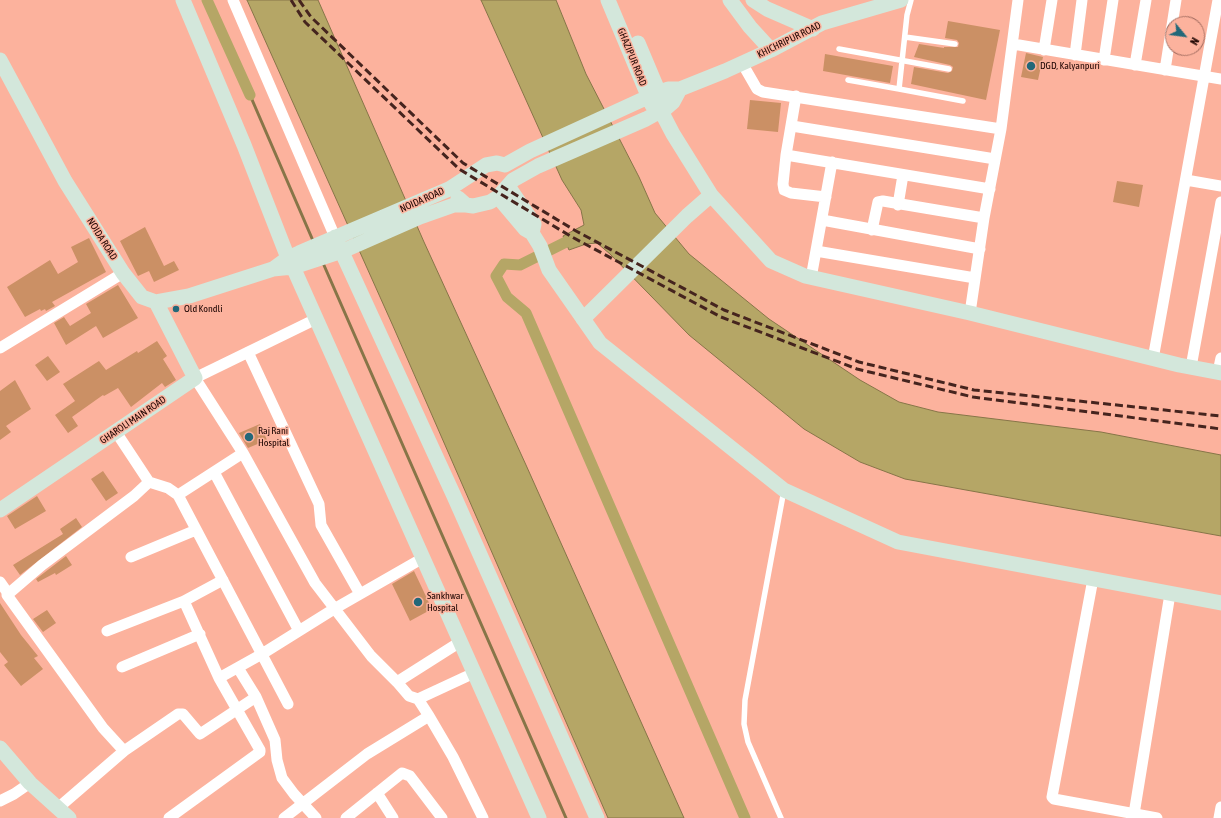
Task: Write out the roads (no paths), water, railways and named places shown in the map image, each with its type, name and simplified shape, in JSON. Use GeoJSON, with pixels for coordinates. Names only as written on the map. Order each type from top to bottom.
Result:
{"type":"FeatureCollection","features":[{"type":"Feature","properties":{"kind":"street"},"geometry":{"type":"LineString","coordinates":[[183,0],[244,145],[296,260],[316,319],[539,818]]}},
{"type":"Feature","properties":{"kind":"street"},"geometry":{"type":"LineString","coordinates":[[233,0],[335,245],[454,496],[597,818]]}},
{"type":"Feature","properties":{"kind":"street","name":"GHAZIPUR ROAD"},"geometry":{"type":"LineString","coordinates":[[608,0],[648,97],[657,113],[673,134],[711,195],[771,261],[811,278],[970,313],[1153,359],[1220,373]]}},
{"type":"Feature","properties":{"kind":"street","name":"GHAZIPUR ROAD"},"geometry":{"type":"LineString","coordinates":[[620,0],[648,97]]}},
{"type":"Feature","properties":{"kind":"street"},"geometry":{"type":"LineString","coordinates":[[749,0],[732,4],[771,50]]}},
{"type":"Feature","properties":{"kind":"street"},"geometry":{"type":"LineString","coordinates":[[753,0],[767,9],[813,29]]}},
{"type":"Feature","properties":{"kind":"street","name":"KHICHRIPUR ROAD"},"geometry":{"type":"LineString","coordinates":[[505,165],[530,151],[648,97],[668,89],[680,89],[742,63],[771,50],[822,23],[901,0]]}},
{"type":"Feature","properties":{"kind":"street"},"geometry":{"type":"LineString","coordinates":[[970,313],[984,218],[1001,129],[1018,0]]}},
{"type":"Feature","properties":{"kind":"street"},"geometry":{"type":"LineString","coordinates":[[1044,50],[1052,0]]}},
{"type":"Feature","properties":{"kind":"street"},"geometry":{"type":"LineString","coordinates":[[1075,55],[1082,0]]}},
{"type":"Feature","properties":{"kind":"street"},"geometry":{"type":"LineString","coordinates":[[1104,60],[1113,0]]}},
{"type":"Feature","properties":{"kind":"street"},"geometry":{"type":"LineString","coordinates":[[1135,65],[1146,0]]}},
{"type":"Feature","properties":{"kind":"street"},"geometry":{"type":"LineString","coordinates":[[1165,70],[1176,0]]}},
{"type":"Feature","properties":{"kind":"street"},"geometry":{"type":"LineString","coordinates":[[1153,359],[1204,76],[1216,44],[1218,0]]}},
{"type":"Feature","properties":{"kind":"street"},"geometry":{"type":"LineString","coordinates":[[1013,44],[1221,79]]}},
{"type":"Feature","properties":{"kind":"street","name":"NOIDA ROAD"},"geometry":{"type":"LineString","coordinates":[[0,60],[65,181],[123,273],[142,297],[156,302],[189,296],[273,269],[335,245],[417,211],[462,180],[486,166],[497,163],[505,165]]}},
{"type":"Feature","properties":{"kind":"street"},"geometry":{"type":"LineString","coordinates":[[742,63],[757,89],[763,92],[1001,129]]}},
{"type":"Feature","properties":{"kind":"street"},"geometry":{"type":"LineString","coordinates":[[657,113],[673,102],[680,89]]}},
{"type":"Feature","properties":{"kind":"street"},"geometry":{"type":"LineString","coordinates":[[796,96],[782,184],[784,190],[791,192],[826,196]]}},
{"type":"Feature","properties":{"kind":"street","name":"NOIDA ROAD"},"geometry":{"type":"LineString","coordinates":[[417,211],[454,205],[482,205],[538,166],[657,113]]}},
{"type":"Feature","properties":{"kind":"street"},"geometry":{"type":"LineString","coordinates":[[792,126],[995,159]]}},
{"type":"Feature","properties":{"kind":"street"},"geometry":{"type":"LineString","coordinates":[[786,155],[990,189]]}},
{"type":"Feature","properties":{"kind":"street"},"geometry":{"type":"LineString","coordinates":[[811,278],[832,162]]}},
{"type":"Feature","properties":{"kind":"street"},"geometry":{"type":"LineString","coordinates":[[505,165],[511,172],[506,187],[525,229],[532,233],[540,246],[550,270],[600,343],[784,490],[898,542],[1221,603]]}},
{"type":"Feature","properties":{"kind":"street"},"geometry":{"type":"LineString","coordinates":[[898,205],[903,175]]}},
{"type":"Feature","properties":{"kind":"street"},"geometry":{"type":"LineString","coordinates":[[462,180],[458,189],[458,196],[459,200],[466,205]]}},
{"type":"Feature","properties":{"kind":"street"},"geometry":{"type":"LineString","coordinates":[[1186,180],[1221,186]]}},
{"type":"Feature","properties":{"kind":"street"},"geometry":{"type":"LineString","coordinates":[[583,319],[687,216],[711,195]]}},
{"type":"Feature","properties":{"kind":"street"},"geometry":{"type":"LineString","coordinates":[[872,230],[878,202],[883,201],[898,205],[984,218]]}},
{"type":"Feature","properties":{"kind":"street"},"geometry":{"type":"LineString","coordinates":[[1191,367],[1221,202]]}},
{"type":"Feature","properties":{"kind":"street"},"geometry":{"type":"LineString","coordinates":[[822,220],[980,249]]}},
{"type":"Feature","properties":{"kind":"street"},"geometry":{"type":"LineString","coordinates":[[816,251],[975,278]]}},
{"type":"Feature","properties":{"kind":"street"},"geometry":{"type":"LineString","coordinates":[[0,348],[123,273]]}},
{"type":"Feature","properties":{"kind":"street"},"geometry":{"type":"LineString","coordinates":[[156,302],[195,378],[243,454],[315,583],[371,656],[410,696],[418,699],[453,757],[483,818]]}},
{"type":"Feature","properties":{"kind":"street"},"geometry":{"type":"LineString","coordinates":[[195,378],[316,319]]}},
{"type":"Feature","properties":{"kind":"street"},"geometry":{"type":"LineString","coordinates":[[248,352],[319,504],[321,525],[360,594]]}},
{"type":"Feature","properties":{"kind":"street"},"geometry":{"type":"LineString","coordinates":[[1220,373],[1221,358]]}},
{"type":"Feature","properties":{"kind":"street","name":"GHAROLI MAIN ROAD"},"geometry":{"type":"LineString","coordinates":[[0,510],[195,378]]}},
{"type":"Feature","properties":{"kind":"street"},"geometry":{"type":"LineString","coordinates":[[116,432],[149,482],[168,488],[178,495],[288,704]]}},
{"type":"Feature","properties":{"kind":"street"},"geometry":{"type":"LineString","coordinates":[[178,495],[243,454]]}},
{"type":"Feature","properties":{"kind":"street"},"geometry":{"type":"LineString","coordinates":[[214,472],[299,630]]}},
{"type":"Feature","properties":{"kind":"street"},"geometry":{"type":"LineString","coordinates":[[7,592],[134,496],[149,482]]}},
{"type":"Feature","properties":{"kind":"street"},"geometry":{"type":"LineString","coordinates":[[131,557],[196,530]]}},
{"type":"Feature","properties":{"kind":"street"},"geometry":{"type":"LineString","coordinates":[[219,678],[423,558]]}},
{"type":"Feature","properties":{"kind":"street"},"geometry":{"type":"LineString","coordinates":[[1093,579],[1052,796],[1054,799],[1157,818]]}},
{"type":"Feature","properties":{"kind":"street"},"geometry":{"type":"LineString","coordinates":[[107,632],[184,601],[223,580]]}},
{"type":"Feature","properties":{"kind":"street"},"geometry":{"type":"LineString","coordinates":[[0,582],[7,592],[7,597],[103,728],[124,751]]}},
{"type":"Feature","properties":{"kind":"street"},"geometry":{"type":"LineString","coordinates":[[1134,814],[1170,594]]}},
{"type":"Feature","properties":{"kind":"street"},"geometry":{"type":"LineString","coordinates":[[169,818],[260,752],[260,747],[236,709],[219,678],[184,601]]}},
{"type":"Feature","properties":{"kind":"street"},"geometry":{"type":"LineString","coordinates":[[122,667],[200,634]]}},
{"type":"Feature","properties":{"kind":"street"},"geometry":{"type":"LineString","coordinates":[[397,682],[460,642]]}},
{"type":"Feature","properties":{"kind":"street"},"geometry":{"type":"LineString","coordinates":[[238,668],[256,697],[275,740],[277,760],[282,778],[302,804],[316,818]]}},
{"type":"Feature","properties":{"kind":"street"},"geometry":{"type":"LineString","coordinates":[[418,699],[474,673]]}},
{"type":"Feature","properties":{"kind":"street"},"geometry":{"type":"LineString","coordinates":[[0,748],[30,783],[63,813],[124,751],[178,714],[183,714],[200,734],[256,697]]}},
{"type":"Feature","properties":{"kind":"street"},"geometry":{"type":"LineString","coordinates":[[284,818],[367,754],[429,716]]}},
{"type":"Feature","properties":{"kind":"street"},"geometry":{"type":"LineString","coordinates":[[346,818],[402,773],[406,774],[442,818]]}},
{"type":"Feature","properties":{"kind":"street"},"geometry":{"type":"LineString","coordinates":[[0,801],[14,794],[30,783]]}},
{"type":"Feature","properties":{"kind":"street"},"geometry":{"type":"LineString","coordinates":[[377,793],[393,818]]}},
{"type":"Feature","properties":{"kind":"street"},"geometry":{"type":"LineString","coordinates":[[1219,818],[1221,807]]}},
{"type":"Feature","properties":{"kind":"lane"},"geometry":{"type":"LineString","coordinates":[[899,89],[907,15],[911,0]]}},
{"type":"Feature","properties":{"kind":"lane"},"geometry":{"type":"LineString","coordinates":[[905,37],[955,44]]}},
{"type":"Feature","properties":{"kind":"lane"},"geometry":{"type":"LineString","coordinates":[[839,49],[949,69]]}},
{"type":"Feature","properties":{"kind":"lane"},"geometry":{"type":"LineString","coordinates":[[848,80],[963,101]]}},
{"type":"Feature","properties":{"kind":"lane"},"geometry":{"type":"LineString","coordinates":[[781,818],[748,742],[744,724],[745,700],[784,490]]}},
{"type":"Feature","properties":{"kind":"waterway"},"geometry":{"type":"LineString","coordinates":[[207,0],[250,95]]}},
{"type":"Feature","properties":{"kind":"waterway"},"geometry":{"type":"LineString","coordinates":[[250,95],[314,243]]}},
{"type":"Feature","properties":{"kind":"waterway"},"geometry":{"type":"LineString","coordinates":[[566,242],[520,265],[504,264],[496,276],[507,297],[526,313],[745,818]]}},
{"type":"Feature","properties":{"kind":"waterway"},"geometry":{"type":"LineString","coordinates":[[323,263],[566,818]]}},
{"type":"Feature","properties":{"kind":"railway"},"geometry":{"type":"LineString","coordinates":[[291,0],[305,22],[459,169],[572,237],[721,317],[857,369],[973,397],[1221,429]]}},
{"type":"Feature","properties":{"kind":"railway"},"geometry":{"type":"LineString","coordinates":[[299,0],[311,17],[463,163],[576,231],[724,310],[859,362],[974,390],[1221,416]]}},
{"type":"Feature","properties":{"kind":"place","name":"DGD, Kalyanpuri"},"geometry":{"type":"Point","coordinates":[1031,66]}},
{"type":"Feature","properties":{"kind":"place","name":"Old Kondli"},"geometry":{"type":"Point","coordinates":[176,309]}},
{"type":"Feature","properties":{"kind":"place","name":"Raj Rani Hospital"},"geometry":{"type":"Point","coordinates":[249,437]}},
{"type":"Feature","properties":{"kind":"place","name":"Sankhwar Hospital"},"geometry":{"type":"Point","coordinates":[418,602]}}]}
